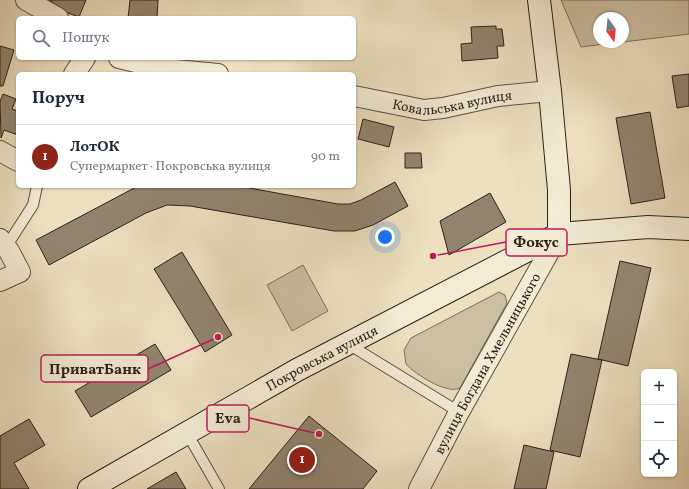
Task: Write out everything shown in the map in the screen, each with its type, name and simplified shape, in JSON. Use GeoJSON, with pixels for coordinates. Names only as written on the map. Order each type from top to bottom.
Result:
{"type":"FeatureCollection","features":[{"type":"Feature","properties":{"kind":"main road","name":"вулиця Богдана Хмельницького"},"geometry":{"type":"LineString","coordinates":[[539,0],[550,91],[559,190],[559,234]]}},
{"type":"Feature","properties":{"kind":"main road"},"geometry":{"type":"LineString","coordinates":[[559,234],[648,227],[689,229]]}},
{"type":"Feature","properties":{"kind":"main road","name":"Покровська вулиця"},"geometry":{"type":"LineString","coordinates":[[89,489],[187,432],[348,344],[559,234]]}},
{"type":"Feature","properties":{"kind":"street"},"geometry":{"type":"LineString","coordinates":[[26,0],[54,16]]}},
{"type":"Feature","properties":{"kind":"street"},"geometry":{"type":"LineString","coordinates":[[75,72],[84,60]]}},
{"type":"Feature","properties":{"kind":"street"},"geometry":{"type":"LineString","coordinates":[[127,60],[165,69],[197,72]]}},
{"type":"Feature","properties":{"kind":"street","name":"Ковальська вулиця"},"geometry":{"type":"LineString","coordinates":[[356,96],[424,110],[443,108],[498,96],[550,91]]}},
{"type":"Feature","properties":{"kind":"street"},"geometry":{"type":"LineString","coordinates":[[0,151],[16,160]]}},
{"type":"Feature","properties":{"kind":"street","name":"вулиця Богдана Хмельницького"},"geometry":{"type":"LineString","coordinates":[[419,489],[459,412],[559,234]]}},
{"type":"Feature","properties":{"kind":"street"},"geometry":{"type":"LineString","coordinates":[[0,281],[20,272],[3,243]]}},
{"type":"Feature","properties":{"kind":"lane"},"geometry":{"type":"LineString","coordinates":[[3,243],[33,205],[37,188]]}},
{"type":"Feature","properties":{"kind":"lane"},"geometry":{"type":"LineString","coordinates":[[348,344],[459,412]]}},
{"type":"Feature","properties":{"kind":"lane"},"geometry":{"type":"LineString","coordinates":[[187,432],[219,489]]}},
{"type":"Feature","properties":{"kind":"shaded area"},"geometry":{"type":"Polygon","coordinates":[[[561,0],[689,0],[689,34],[629,41],[629,12],[593,12],[593,46],[581,47],[561,0]]]}},
{"type":"Feature","properties":{"kind":"shaded area"},"geometry":{"type":"Polygon","coordinates":[[[303,265],[328,311],[292,331],[267,285],[303,265]]]}},
{"type":"Feature","properties":{"kind":"shaded area"},"geometry":{"type":"Polygon","coordinates":[[[499,292],[505,295],[507,303],[460,388],[447,389],[440,386],[416,373],[406,364],[404,350],[411,338],[499,292]]]}},
{"type":"Feature","properties":{"kind":"building"},"geometry":{"type":"Polygon","coordinates":[[[49,0],[86,0],[79,16],[68,13],[49,0]]]}},
{"type":"Feature","properties":{"kind":"building"},"geometry":{"type":"Polygon","coordinates":[[[130,0],[158,0],[157,16],[128,16],[130,0]]]}},
{"type":"Feature","properties":{"kind":"building"},"geometry":{"type":"Polygon","coordinates":[[[496,26],[496,29],[502,29],[504,46],[497,46],[498,58],[462,61],[461,44],[472,43],[471,27],[496,26]]]}},
{"type":"Feature","properties":{"kind":"building"},"geometry":{"type":"Polygon","coordinates":[[[0,46],[14,50],[3,86],[0,86],[0,46]]]}},
{"type":"Feature","properties":{"kind":"building"},"geometry":{"type":"Polygon","coordinates":[[[689,74],[689,106],[677,108],[672,76],[689,74]]]}},
{"type":"Feature","properties":{"kind":"building"},"geometry":{"type":"Polygon","coordinates":[[[3,94],[16,99],[12,109],[16,110],[16,134],[4,130],[1,138],[0,101],[3,94]]]}},
{"type":"Feature","properties":{"kind":"building"},"geometry":{"type":"Polygon","coordinates":[[[650,112],[665,198],[631,204],[616,118],[650,112]]]}},
{"type":"Feature","properties":{"kind":"building"},"geometry":{"type":"Polygon","coordinates":[[[363,119],[394,127],[389,147],[358,139],[363,119]]]}},
{"type":"Feature","properties":{"kind":"building"},"geometry":{"type":"Polygon","coordinates":[[[405,153],[421,153],[422,168],[405,168],[405,153]]]}},
{"type":"Feature","properties":{"kind":"building"},"geometry":{"type":"Polygon","coordinates":[[[395,182],[408,206],[373,225],[355,231],[334,231],[190,206],[167,205],[146,213],[49,265],[36,240],[134,188],[249,188],[338,204],[350,204],[361,200],[395,182]]]}},
{"type":"Feature","properties":{"kind":"building"},"geometry":{"type":"Polygon","coordinates":[[[490,193],[506,222],[449,255],[440,221],[490,193]]]}},
{"type":"Feature","properties":{"kind":"building"},"geometry":{"type":"Polygon","coordinates":[[[182,252],[232,335],[205,352],[154,269],[182,252]]]}},
{"type":"Feature","properties":{"kind":"building"},"geometry":{"type":"Polygon","coordinates":[[[620,261],[651,268],[628,366],[598,359],[620,261]]]}},
{"type":"Feature","properties":{"kind":"building"},"geometry":{"type":"Polygon","coordinates":[[[155,344],[171,370],[91,417],[75,391],[155,344]]]}},
{"type":"Feature","properties":{"kind":"building"},"geometry":{"type":"Polygon","coordinates":[[[571,354],[602,360],[580,457],[550,450],[571,354]]]}},
{"type":"Feature","properties":{"kind":"building"},"geometry":{"type":"Polygon","coordinates":[[[309,416],[377,471],[363,489],[249,489],[309,416]]]}},
{"type":"Feature","properties":{"kind":"building"},"geometry":{"type":"Polygon","coordinates":[[[29,419],[45,445],[14,463],[29,489],[0,489],[0,436],[29,419]]]}},
{"type":"Feature","properties":{"kind":"building"},"geometry":{"type":"Polygon","coordinates":[[[524,445],[554,452],[546,489],[514,489],[524,445]]]}},
{"type":"Feature","properties":{"kind":"building"},"geometry":{"type":"Polygon","coordinates":[[[176,472],[186,489],[147,489],[176,472]]]}},
{"type":"Feature","properties":{"kind":"place","name":"Фокус"},"geometry":{"type":"Point","coordinates":[433,256]}},
{"type":"Feature","properties":{"kind":"place","name":"ПриватБанк"},"geometry":{"type":"Point","coordinates":[218,337]}},
{"type":"Feature","properties":{"kind":"place","name":"Eva"},"geometry":{"type":"Point","coordinates":[319,434]}},
{"type":"Feature","properties":{"kind":"place","name":"ЛотОК"},"geometry":{"type":"Point","coordinates":[302,460]}}]}
